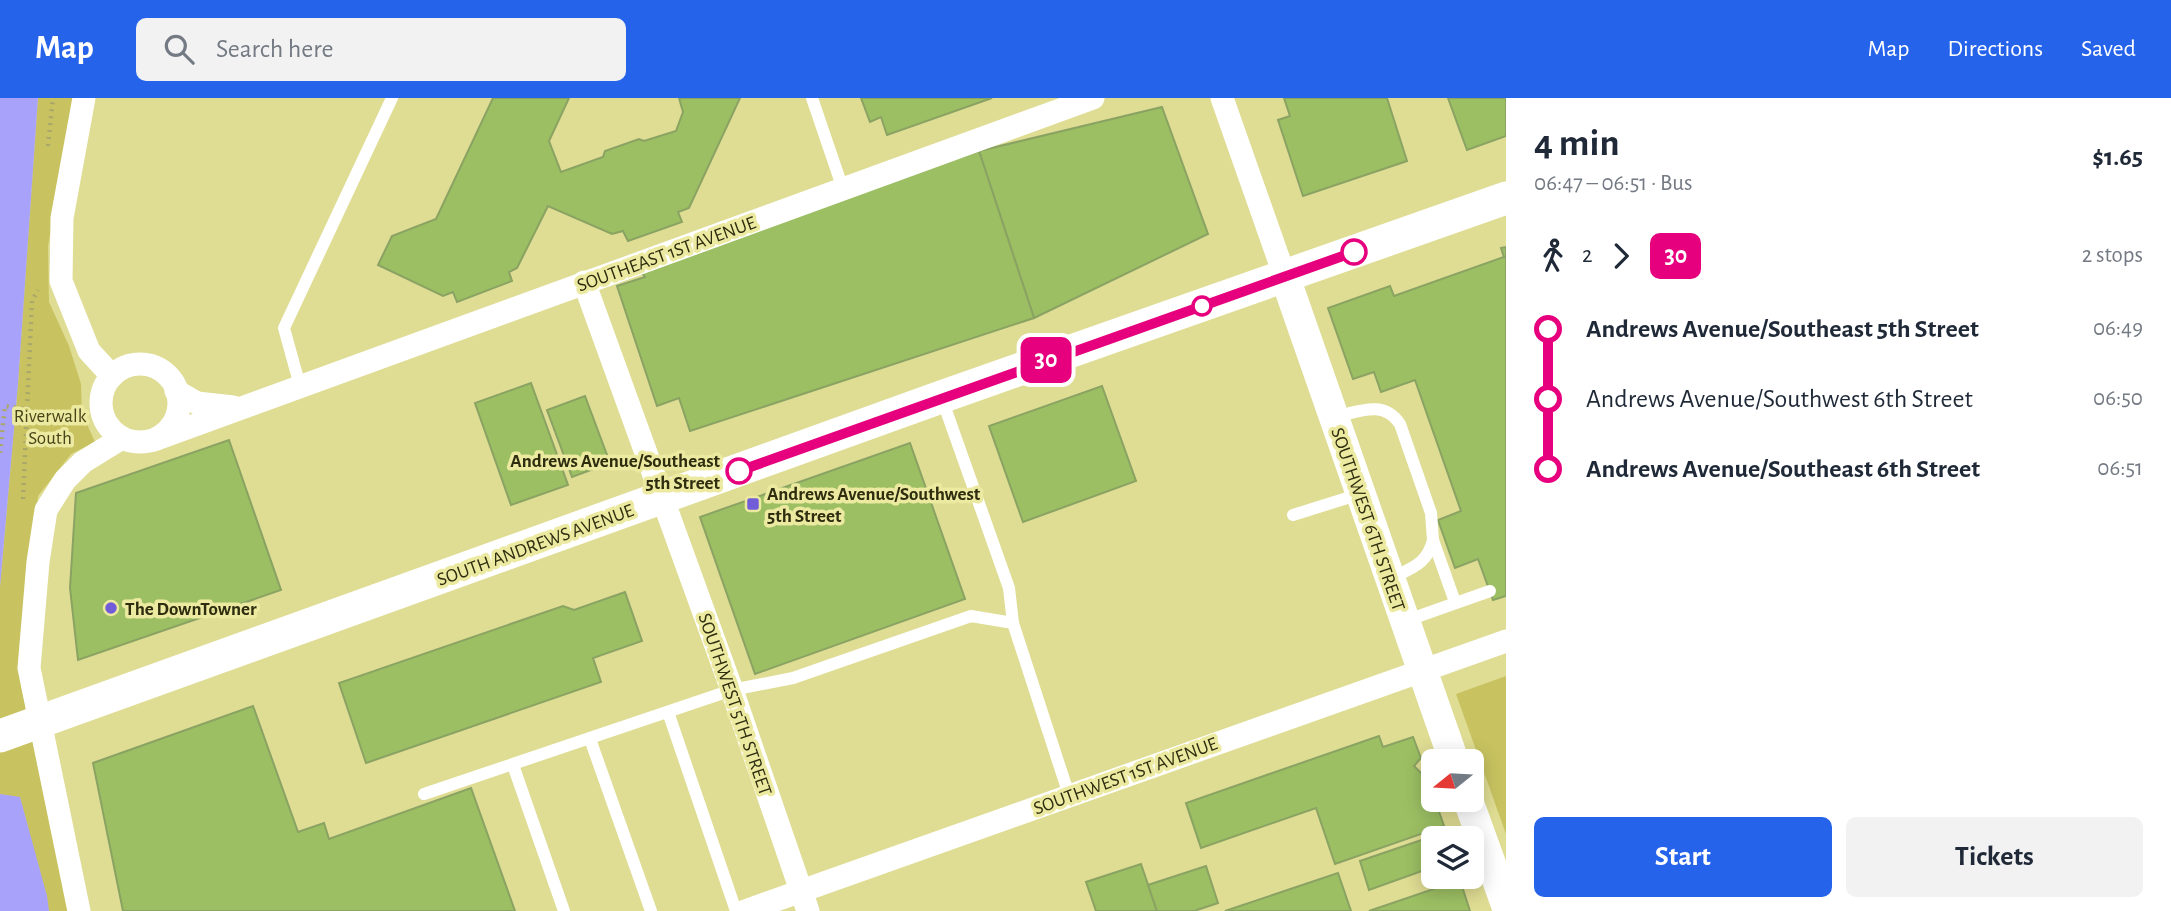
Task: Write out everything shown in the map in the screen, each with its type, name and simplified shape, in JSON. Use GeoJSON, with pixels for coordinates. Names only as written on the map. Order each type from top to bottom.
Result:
{"type":"FeatureCollection","features":[{"type":"Feature","properties":{"kind":"main road","name":"SOUTH ANDREWS AVENUE"},"geometry":{"type":"LineString","coordinates":[[0,736],[941,397],[1506,198]]}},
{"type":"Feature","properties":{"kind":"street"},"geometry":{"type":"LineString","coordinates":[[84,98],[62,218],[61,281],[89,351],[112,376]]}},
{"type":"Feature","properties":{"kind":"street","name":"SOUTHEAST 1ST AVENUE"},"geometry":{"type":"LineString","coordinates":[[154,440],[1093,98]]}},
{"type":"Feature","properties":{"kind":"street"},"geometry":{"type":"LineString","coordinates":[[1222,98],[1285,277]]}},
{"type":"Feature","properties":{"kind":"street","name":"SOUTHWEST 6TH STREET"},"geometry":{"type":"LineString","coordinates":[[1285,277],[1450,749]]}},
{"type":"Feature","properties":{"kind":"street","name":"SOUTHWEST 5TH STREET"},"geometry":{"type":"LineString","coordinates":[[584,282],[732,690],[804,901]]}},
{"type":"Feature","properties":{"kind":"street"},"geometry":{"type":"LineString","coordinates":[[148,365],[160,370],[170,379],[176,391],[178,402],[172,425],[154,440],[143,442],[122,438],[105,421],[101,410],[101,397],[105,386],[112,376],[123,368],[148,365]]}},
{"type":"Feature","properties":{"kind":"street","name":"SOUTHEAST 1ST AVENUE"},"geometry":{"type":"LineString","coordinates":[[176,391],[197,403],[240,408]]}},
{"type":"Feature","properties":{"kind":"street"},"geometry":{"type":"LineString","coordinates":[[79,911],[29,668],[38,562],[46,510],[65,480],[83,462],[122,438]]}},
{"type":"Feature","properties":{"kind":"street","name":"SOUTHWEST 1ST AVENUE"},"geometry":{"type":"LineString","coordinates":[[745,911],[804,901],[1069,795],[1506,641]]}},
{"type":"Feature","properties":{"kind":"street"},"geometry":{"type":"LineString","coordinates":[[1472,812],[1506,905]]}},
{"type":"Feature","properties":{"kind":"lane"},"geometry":{"type":"LineString","coordinates":[[300,386],[284,328],[392,98]]}},
{"type":"Feature","properties":{"kind":"lane"},"geometry":{"type":"LineString","coordinates":[[812,98],[843,189]]}},
{"type":"Feature","properties":{"kind":"lane"},"geometry":{"type":"LineString","coordinates":[[941,397],[1009,588],[1013,623],[1069,795]]}},
{"type":"Feature","properties":{"kind":"lane"},"geometry":{"type":"LineString","coordinates":[[1333,417],[1385,409],[1400,424],[1431,513],[1433,540],[1455,602]]}},
{"type":"Feature","properties":{"kind":"lane"},"geometry":{"type":"LineString","coordinates":[[1293,515],[1360,494]]}},
{"type":"Feature","properties":{"kind":"lane"},"geometry":{"type":"LineString","coordinates":[[1390,579],[1423,561],[1430,554],[1433,540]]}},
{"type":"Feature","properties":{"kind":"lane"},"geometry":{"type":"LineString","coordinates":[[1405,621],[1490,591]]}},
{"type":"Feature","properties":{"kind":"lane"},"geometry":{"type":"LineString","coordinates":[[425,794],[732,690],[793,678],[971,616],[1013,623]]}},
{"type":"Feature","properties":{"kind":"lane"},"geometry":{"type":"LineString","coordinates":[[668,712],[736,911]]}},
{"type":"Feature","properties":{"kind":"lane"},"geometry":{"type":"LineString","coordinates":[[590,739],[651,911]]}},
{"type":"Feature","properties":{"kind":"lane"},"geometry":{"type":"LineString","coordinates":[[513,765],[564,911]]}},
{"type":"Feature","properties":{"kind":"path"},"geometry":{"type":"LineString","coordinates":[[0,453],[5,405],[26,409]]}},
{"type":"Feature","properties":{"kind":"green space","name":"Riverwalk South"},"geometry":{"type":"Polygon","coordinates":[[[38,98],[74,98],[48,246],[49,302],[69,346],[81,384],[82,413],[95,442],[71,454],[38,496],[21,685],[68,911],[49,911],[20,798],[0,794],[0,587],[18,384],[38,98]]]}},
{"type":"Feature","properties":{"kind":"green space"},"geometry":{"type":"Polygon","coordinates":[[[1506,676],[1506,834],[1484,772],[1484,749],[1476,749],[1456,694],[1506,676]]]}},
{"type":"Feature","properties":{"kind":"shaded area"},"geometry":{"type":"Polygon","coordinates":[[[0,98],[38,98],[18,384],[0,587],[0,98]]]}},
{"type":"Feature","properties":{"kind":"shaded area"},"geometry":{"type":"Polygon","coordinates":[[[0,794],[20,797],[49,911],[0,911],[0,794]]]}},
{"type":"Feature","properties":{"kind":"building"},"geometry":{"type":"Polygon","coordinates":[[[493,98],[569,98],[549,141],[561,172],[603,157],[605,151],[639,139],[644,141],[676,131],[683,112],[679,98],[740,98],[689,208],[678,212],[682,222],[628,241],[623,231],[612,234],[548,206],[517,268],[509,272],[512,281],[457,302],[453,292],[443,296],[378,265],[392,236],[436,219],[493,98]]]}},
{"type":"Feature","properties":{"kind":"building"},"geometry":{"type":"Polygon","coordinates":[[[861,98],[992,98],[887,135],[881,117],[870,122],[861,98]]]}},
{"type":"Feature","properties":{"kind":"building"},"geometry":{"type":"Polygon","coordinates":[[[1284,98],[1387,98],[1407,161],[1303,196],[1278,120],[1290,116],[1284,98]]]}},
{"type":"Feature","properties":{"kind":"building"},"geometry":{"type":"Polygon","coordinates":[[[1448,98],[1506,98],[1506,136],[1467,150],[1448,98]]]}},
{"type":"Feature","properties":{"kind":"building"},"geometry":{"type":"Polygon","coordinates":[[[1162,107],[1208,234],[1034,318],[979,151],[1162,107]]]}},
{"type":"Feature","properties":{"kind":"building"},"geometry":{"type":"Polygon","coordinates":[[[979,151],[1034,318],[690,431],[679,398],[657,406],[617,286],[645,277],[635,264],[979,151]]]}},
{"type":"Feature","properties":{"kind":"building"},"geometry":{"type":"Polygon","coordinates":[[[1506,247],[1506,596],[1493,600],[1478,559],[1455,568],[1438,520],[1461,511],[1415,380],[1381,392],[1374,372],[1353,379],[1328,308],[1390,286],[1394,296],[1504,257],[1501,248],[1506,247]]]}},
{"type":"Feature","properties":{"kind":"building"},"geometry":{"type":"Polygon","coordinates":[[[531,383],[568,485],[511,505],[475,403],[531,383]]]}},
{"type":"Feature","properties":{"kind":"building"},"geometry":{"type":"Polygon","coordinates":[[[1102,386],[1136,481],[1023,522],[989,426],[1102,386]]]}},
{"type":"Feature","properties":{"kind":"building"},"geometry":{"type":"Polygon","coordinates":[[[585,396],[610,463],[572,477],[547,410],[585,396]]]}},
{"type":"Feature","properties":{"kind":"building"},"geometry":{"type":"Polygon","coordinates":[[[229,440],[281,590],[78,660],[70,588],[76,493],[229,440]]]}},
{"type":"Feature","properties":{"kind":"building"},"geometry":{"type":"Polygon","coordinates":[[[910,443],[965,599],[755,674],[700,517],[910,443]]]}},
{"type":"Feature","properties":{"kind":"building"},"geometry":{"type":"Polygon","coordinates":[[[625,592],[642,641],[593,658],[601,682],[366,763],[339,683],[563,606],[574,610],[625,592]]]}},
{"type":"Feature","properties":{"kind":"building"},"geometry":{"type":"Polygon","coordinates":[[[253,706],[298,832],[324,823],[329,839],[471,788],[515,911],[123,911],[93,763],[253,706]]]}},
{"type":"Feature","properties":{"kind":"building"},"geometry":{"type":"Polygon","coordinates":[[[1379,736],[1383,747],[1413,737],[1421,758],[1414,766],[1421,773],[1421,812],[1439,812],[1444,826],[1421,826],[1421,834],[1335,864],[1316,808],[1201,848],[1186,803],[1379,736]]]}},
{"type":"Feature","properties":{"kind":"building"},"geometry":{"type":"Polygon","coordinates":[[[1421,840],[1421,871],[1369,890],[1360,861],[1421,840]]]}},
{"type":"Feature","properties":{"kind":"building"},"geometry":{"type":"Polygon","coordinates":[[[1141,864],[1157,911],[1096,911],[1086,882],[1141,864]]]}},
{"type":"Feature","properties":{"kind":"building"},"geometry":{"type":"Polygon","coordinates":[[[1206,866],[1218,903],[1194,911],[1157,911],[1148,885],[1206,866]]]}},
{"type":"Feature","properties":{"kind":"building"},"geometry":{"type":"Polygon","coordinates":[[[1338,873],[1351,911],[1225,911],[1338,873]]]}},
{"type":"Feature","properties":{"kind":"building"},"geometry":{"type":"Polygon","coordinates":[[[1434,889],[1463,889],[1470,911],[1369,911],[1434,889]]]}},
{"type":"Feature","properties":{"kind":"bus line","name":"30"},"geometry":{"type":"LineString","coordinates":[[739,471],[1354,252]]}},
{"type":"Feature","properties":{"kind":"place","name":"Andrews Avenue/Southeast 5th Street"},"geometry":{"type":"Point","coordinates":[739,471]}},
{"type":"Feature","properties":{"kind":"place","name":"Andrews Avenue/Southwest 5th Street"},"geometry":{"type":"Point","coordinates":[753,504]}},
{"type":"Feature","properties":{"kind":"place","name":"The DownTowner"},"geometry":{"type":"Point","coordinates":[111,608]}}]}
